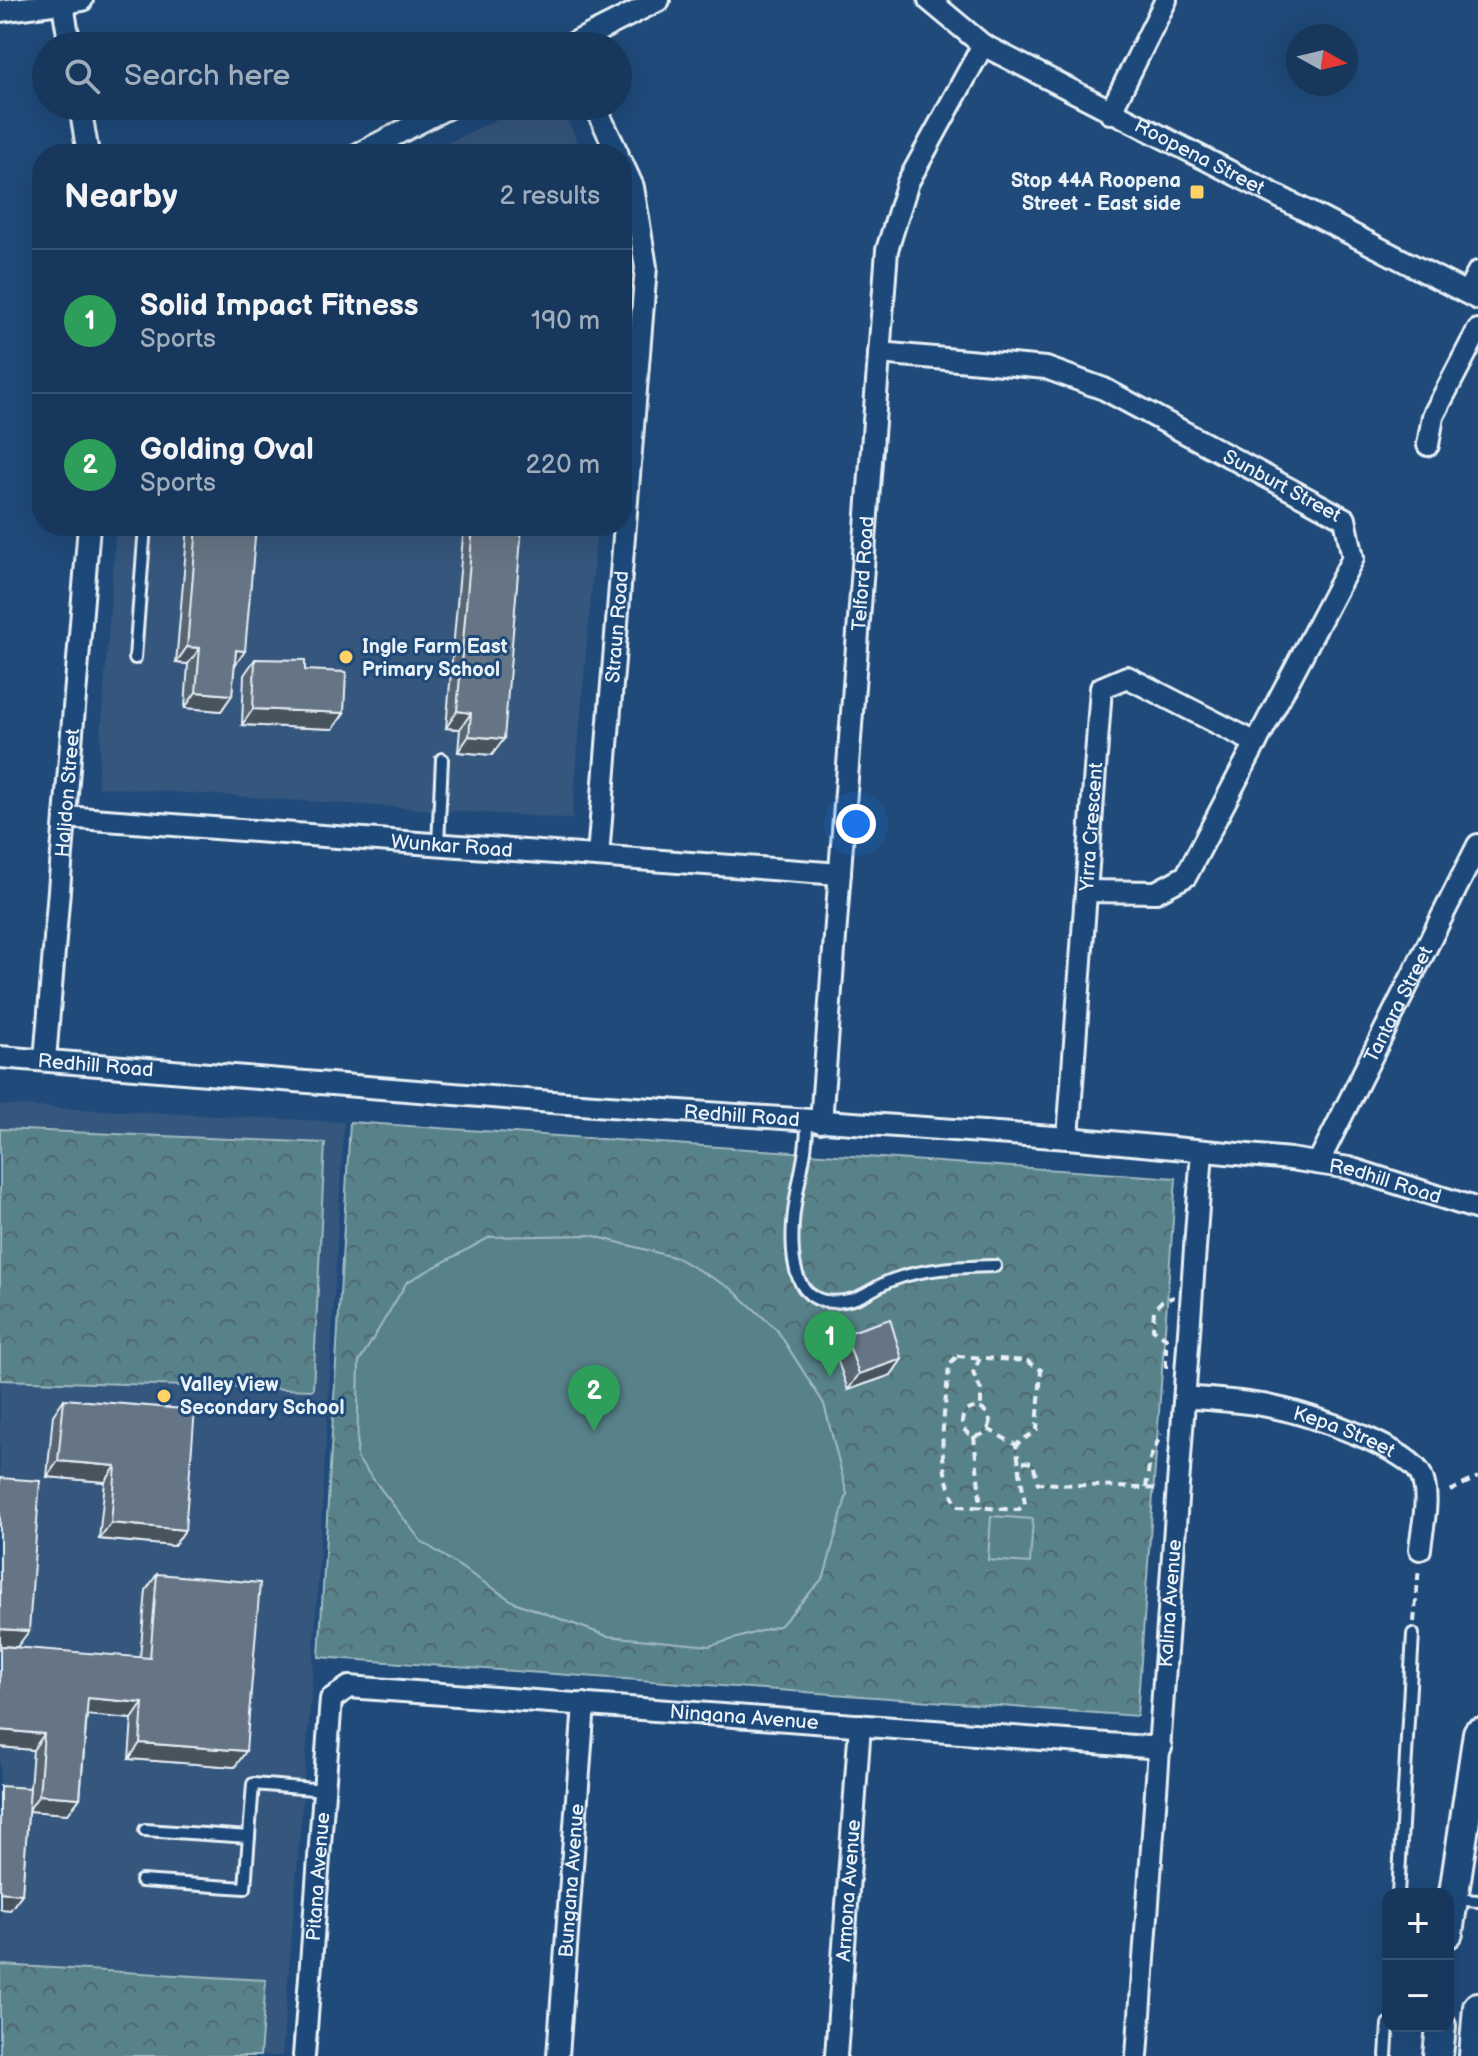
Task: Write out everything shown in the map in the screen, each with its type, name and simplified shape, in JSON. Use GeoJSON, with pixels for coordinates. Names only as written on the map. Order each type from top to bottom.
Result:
{"type":"FeatureCollection","features":[{"type":"Feature","properties":{"kind":"main road"},"geometry":{"type":"LineString","coordinates":[[1459,1899],[1478,1733]]}},
{"type":"Feature","properties":{"kind":"main road"},"geometry":{"type":"LineString","coordinates":[[1474,2056],[1478,2007]]}},
{"type":"Feature","properties":{"kind":"main road"},"geometry":{"type":"LineString","coordinates":[[1438,2056],[1440,2032]]}},
{"type":"Feature","properties":{"kind":"street"},"geometry":{"type":"LineString","coordinates":[[596,32],[659,0]]}},
{"type":"Feature","properties":{"kind":"street","name":"Roopena Street"},"geometry":{"type":"LineString","coordinates":[[929,0],[983,45],[1110,113],[1473,296]]}},
{"type":"Feature","properties":{"kind":"street"},"geometry":{"type":"LineString","coordinates":[[1110,113],[1166,0]]}},
{"type":"Feature","properties":{"kind":"street"},"geometry":{"type":"LineString","coordinates":[[0,11],[72,3],[71,32]]}},
{"type":"Feature","properties":{"kind":"street","name":"Telford Road"},"geometry":{"type":"LineString","coordinates":[[814,1121],[840,874],[887,250],[908,182],[983,45]]}},
{"type":"Feature","properties":{"kind":"street"},"geometry":{"type":"LineString","coordinates":[[82,120],[86,144]]}},
{"type":"Feature","properties":{"kind":"street"},"geometry":{"type":"LineString","coordinates":[[377,144],[424,120]]}},
{"type":"Feature","properties":{"kind":"street"},"geometry":{"type":"LineString","coordinates":[[602,120],[613,144]]}},
{"type":"Feature","properties":{"kind":"street","name":"Straun Road"},"geometry":{"type":"LineString","coordinates":[[632,185],[646,267],[632,439]]}},
{"type":"Feature","properties":{"kind":"street"},"geometry":{"type":"LineString","coordinates":[[1473,296],[1478,272]]}},
{"type":"Feature","properties":{"kind":"street"},"geometry":{"type":"LineString","coordinates":[[1428,445],[1433,416],[1478,330]]}},
{"type":"Feature","properties":{"kind":"street","name":"Sunburt Street"},"geometry":{"type":"LineString","coordinates":[[879,353],[1046,368],[1104,389],[1345,519],[1353,558],[1186,876],[1156,892],[1086,891]]}},
{"type":"Feature","properties":{"kind":"street","name":"Halidon Street"},"geometry":{"type":"LineString","coordinates":[[45,1060],[88,536]]}},
{"type":"Feature","properties":{"kind":"street","name":"Straun Road"},"geometry":{"type":"LineString","coordinates":[[598,856],[624,536]]}},
{"type":"Feature","properties":{"kind":"street","name":"Yirra Crescent"},"geometry":{"type":"LineString","coordinates":[[1068,1138],[1101,688],[1127,677],[1256,743]]}},
{"type":"Feature","properties":{"kind":"street","name":"Wunkar Road"},"geometry":{"type":"LineString","coordinates":[[65,817],[840,874]]}},
{"type":"Feature","properties":{"kind":"street","name":"Tantara Street"},"geometry":{"type":"LineString","coordinates":[[1318,1163],[1478,845]]}},
{"type":"Feature","properties":{"kind":"street","name":"Redhill Road"},"geometry":{"type":"LineString","coordinates":[[0,1057],[1068,1138],[1202,1151],[1318,1163],[1393,1180],[1478,1209]]}},
{"type":"Feature","properties":{"kind":"street","name":"Kalina Avenue"},"geometry":{"type":"LineString","coordinates":[[1137,2056],[1202,1151]]}},
{"type":"Feature","properties":{"kind":"street","name":"Kepa Street"},"geometry":{"type":"LineString","coordinates":[[1185,1397],[1279,1408],[1349,1431],[1407,1460],[1420,1472],[1426,1490],[1420,1549]]}},
{"type":"Feature","properties":{"kind":"street","name":"Ningana Avenue"},"geometry":{"type":"LineString","coordinates":[[331,1699],[349,1687],[1161,1748]]}},
{"type":"Feature","properties":{"kind":"street","name":"Pitana Avenue"},"geometry":{"type":"LineString","coordinates":[[304,2056],[331,1699]]}},
{"type":"Feature","properties":{"kind":"street","name":"Bungana Avenue"},"geometry":{"type":"LineString","coordinates":[[558,2056],[584,1704]]}},
{"type":"Feature","properties":{"kind":"street","name":"Armona Avenue"},"geometry":{"type":"LineString","coordinates":[[836,2056],[860,1725]]}},
{"type":"Feature","properties":{"kind":"lane"},"geometry":{"type":"LineString","coordinates":[[135,658],[144,536]]}},
{"type":"Feature","properties":{"kind":"lane"},"geometry":{"type":"LineString","coordinates":[[438,844],[442,759]]}},
{"type":"Feature","properties":{"kind":"lane"},"geometry":{"type":"LineString","coordinates":[[814,1121],[793,1221],[793,1263],[803,1290],[813,1298],[846,1300],[892,1280],[945,1268],[995,1266]]}},
{"type":"Feature","properties":{"kind":"lane"},"geometry":{"type":"LineString","coordinates":[[1398,1888],[1413,1634]]}},
{"type":"Feature","properties":{"kind":"lane"},"geometry":{"type":"LineString","coordinates":[[141,1881],[245,1888],[253,1784],[325,1790]]}},
{"type":"Feature","properties":{"kind":"lane"},"geometry":{"type":"LineString","coordinates":[[145,1830],[249,1837]]}},
{"type":"Feature","properties":{"kind":"lane"},"geometry":{"type":"LineString","coordinates":[[1386,2056],[1388,2032]]}},
{"type":"Feature","properties":{"kind":"path"},"geometry":{"type":"LineString","coordinates":[[1171,1376],[1165,1365],[1166,1338],[1153,1329],[1151,1320],[1162,1301],[1192,1296]]}},
{"type":"Feature","properties":{"kind":"path"},"geometry":{"type":"LineString","coordinates":[[957,1356],[1027,1361],[1041,1370],[1037,1430],[1016,1445],[1025,1504],[1018,1510],[958,1506],[949,1492],[942,1465],[949,1365],[957,1356]]}},
{"type":"Feature","properties":{"kind":"path"},"geometry":{"type":"LineString","coordinates":[[980,1358],[973,1373],[981,1390],[981,1409],[990,1419],[988,1429]]}},
{"type":"Feature","properties":{"kind":"path"},"geometry":{"type":"LineString","coordinates":[[981,1409],[969,1411],[963,1418],[964,1428],[974,1436],[981,1508]]}},
{"type":"Feature","properties":{"kind":"path"},"geometry":{"type":"LineString","coordinates":[[1146,1488],[1150,1459],[1166,1423]]}},
{"type":"Feature","properties":{"kind":"path"},"geometry":{"type":"LineString","coordinates":[[988,1429],[1016,1445]]}},
{"type":"Feature","properties":{"kind":"path"},"geometry":{"type":"LineString","coordinates":[[974,1436],[988,1429]]}},
{"type":"Feature","properties":{"kind":"path"},"geometry":{"type":"LineString","coordinates":[[1023,1462],[1033,1463],[1038,1483],[1164,1490]]}},
{"type":"Feature","properties":{"kind":"path"},"geometry":{"type":"LineString","coordinates":[[1450,1491],[1478,1477]]}},
{"type":"Feature","properties":{"kind":"path"},"geometry":{"type":"LineString","coordinates":[[1413,1634],[1420,1549]]}},
{"type":"Feature","properties":{"kind":"shaded area"},"geometry":{"type":"Polygon","coordinates":[[[495,120],[568,120],[578,144],[446,144],[495,120]]]}},
{"type":"Feature","properties":{"kind":"shaded area","name":"Ingle Farm East Primary School"},"geometry":{"type":"Polygon","coordinates":[[[115,536],[596,536],[572,819],[97,787],[115,536]]]}},
{"type":"Feature","properties":{"kind":"shaded area","name":"Valley View Secondary School"},"geometry":{"type":"Polygon","coordinates":[[[0,1105],[344,1122],[313,1670],[282,2056],[0,2056],[0,1105]]]}},
{"type":"Feature","properties":{"kind":"green space"},"geometry":{"type":"Polygon","coordinates":[[[350,1122],[1176,1178],[1137,1716],[319,1657],[350,1122]]]}},
{"type":"Feature","properties":{"kind":"green space"},"geometry":{"type":"Polygon","coordinates":[[[0,1129],[325,1143],[313,1390],[0,1380],[0,1129]]]}},
{"type":"Feature","properties":{"kind":"green space"},"geometry":{"type":"Polygon","coordinates":[[[590,1235],[677,1258],[732,1289],[777,1330],[824,1404],[847,1494],[824,1577],[781,1625],[710,1646],[607,1636],[514,1602],[421,1541],[357,1458],[359,1362],[407,1282],[490,1237],[590,1235]]]}},
{"type":"Feature","properties":{"kind":"green space"},"geometry":{"type":"Polygon","coordinates":[[[991,1516],[1033,1519],[1030,1563],[988,1560],[991,1516]]]}},
{"type":"Feature","properties":{"kind":"green space"},"geometry":{"type":"Polygon","coordinates":[[[0,1965],[266,1980],[260,2056],[0,2056],[0,1965]]]}},
{"type":"Feature","properties":{"kind":"building"},"geometry":{"type":"Polygon","coordinates":[[[196,536],[255,536],[245,651],[236,650],[232,695],[196,692],[200,648],[187,647],[196,536]]]}},
{"type":"Feature","properties":{"kind":"building"},"geometry":{"type":"Polygon","coordinates":[[[472,536],[521,536],[504,739],[469,736],[471,713],[457,711],[472,536]]]}},
{"type":"Feature","properties":{"kind":"building"},"geometry":{"type":"Polygon","coordinates":[[[255,659],[305,660],[305,670],[346,672],[344,713],[253,709],[255,659]]]}},
{"type":"Feature","properties":{"kind":"building"},"geometry":{"type":"Polygon","coordinates":[[[890,1319],[902,1359],[859,1374],[845,1334],[890,1319]]]}},
{"type":"Feature","properties":{"kind":"building"},"geometry":{"type":"Polygon","coordinates":[[[64,1399],[195,1410],[185,1530],[111,1523],[116,1466],[58,1461],[64,1399]]]}},
{"type":"Feature","properties":{"kind":"building"},"geometry":{"type":"Polygon","coordinates":[[[0,1478],[40,1481],[29,1631],[0,1629],[0,1478]]]}},
{"type":"Feature","properties":{"kind":"building"},"geometry":{"type":"Polygon","coordinates":[[[157,1574],[260,1583],[246,1751],[140,1743],[143,1703],[88,1698],[80,1798],[39,1795],[44,1734],[0,1730],[0,1646],[150,1658],[157,1574]]]}},
{"type":"Feature","properties":{"kind":"building"},"geometry":{"type":"Polygon","coordinates":[[[0,1786],[30,1788],[22,1894],[0,1892],[0,1786]]]}},
{"type":"Feature","properties":{"kind":"place","name":"Stop 44A Roopena Street - East side"},"geometry":{"type":"Point","coordinates":[1197,192]}},
{"type":"Feature","properties":{"kind":"place","name":"Ingle Farm East Primary School"},"geometry":{"type":"Point","coordinates":[346,657]}},
{"type":"Feature","properties":{"kind":"place","name":"Solid Impact Fitness"},"geometry":{"type":"Point","coordinates":[830,1377]}},
{"type":"Feature","properties":{"kind":"place","name":"Valley View Secondary School"},"geometry":{"type":"Point","coordinates":[164,1396]}},
{"type":"Feature","properties":{"kind":"place","name":"Golding Oval"},"geometry":{"type":"Point","coordinates":[594,1431]}}]}
